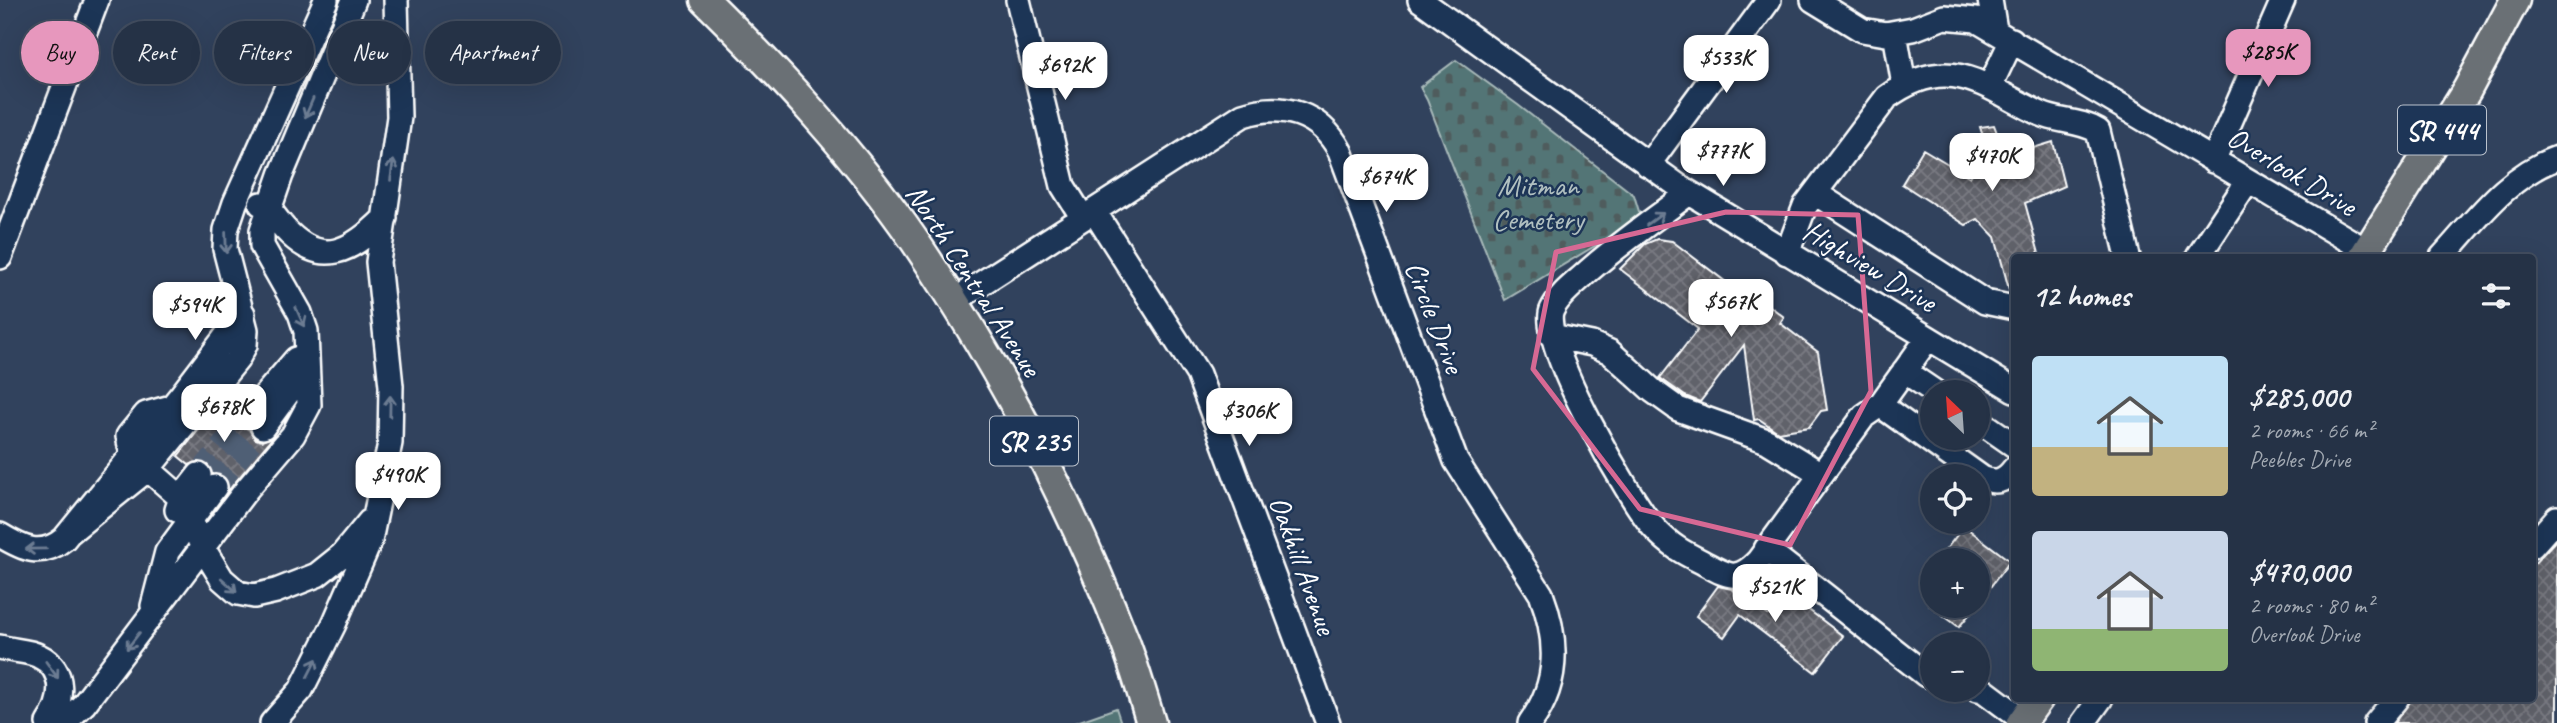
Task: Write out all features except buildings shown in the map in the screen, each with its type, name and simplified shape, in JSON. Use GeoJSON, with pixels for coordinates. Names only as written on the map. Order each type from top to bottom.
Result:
{"type":"FeatureCollection","features":[{"type":"Feature","properties":{"kind":"main road","name":"North Central Avenue"},"geometry":{"type":"LineString","coordinates":[[705,0],[811,112],[871,183],[913,238],[954,301],[1036,444],[1072,519],[1126,645],[1151,723]]}},
{"type":"Feature","properties":{"kind":"main road","name":"SR 444"},"geometry":{"type":"LineString","coordinates":[[2365,254],[2467,90],[2515,0]]}},
{"type":"Feature","properties":{"kind":"street"},"geometry":{"type":"LineString","coordinates":[[0,257],[97,0]]}},
{"type":"Feature","properties":{"kind":"street"},"geometry":{"type":"LineString","coordinates":[[0,535],[28,551],[42,551],[56,546],[237,360],[245,345],[246,330],[225,249],[226,230],[240,192],[326,0]]}},
{"type":"Feature","properties":{"kind":"street"},"geometry":{"type":"LineString","coordinates":[[64,723],[83,704],[247,489],[293,435],[309,405],[306,331],[300,313],[262,246],[262,229],[281,175],[354,0]]}},
{"type":"Feature","properties":{"kind":"street"},"geometry":{"type":"LineString","coordinates":[[272,723],[301,690],[334,624],[370,541],[390,443],[391,386],[378,262],[399,117],[396,0]]}},
{"type":"Feature","properties":{"kind":"street","name":"Oakhill Avenue"},"geometry":{"type":"LineString","coordinates":[[1018,0],[1063,186],[1088,215],[1198,374],[1328,723]]}},
{"type":"Feature","properties":{"kind":"street","name":"Highview Drive"},"geometry":{"type":"LineString","coordinates":[[1420,0],[1689,193],[2011,388]]}},
{"type":"Feature","properties":{"kind":"street"},"geometry":{"type":"LineString","coordinates":[[1647,165],[1769,0]]}},
{"type":"Feature","properties":{"kind":"street","name":"Overlook Drive"},"geometry":{"type":"LineString","coordinates":[[1813,0],[1862,30],[1886,34],[1913,29],[1944,17],[1976,20],[2248,181],[2365,254]]}},
{"type":"Feature","properties":{"kind":"street"},"geometry":{"type":"LineString","coordinates":[[1990,0],[2004,35],[1990,86]]}},
{"type":"Feature","properties":{"kind":"street"},"geometry":{"type":"LineString","coordinates":[[2213,161],[2283,0]]}},
{"type":"Feature","properties":{"kind":"street"},"geometry":{"type":"LineString","coordinates":[[1895,33],[1905,85]]}},
{"type":"Feature","properties":{"kind":"street"},"geometry":{"type":"LineString","coordinates":[[1787,253],[1805,206],[1887,97],[1905,85],[1928,77],[1965,76],[1990,86],[2043,115],[2098,131],[2127,254]]}},
{"type":"Feature","properties":{"kind":"street"},"geometry":{"type":"LineString","coordinates":[[2092,128],[2110,99]]}},
{"type":"Feature","properties":{"kind":"street","name":"Circle Drive"},"geometry":{"type":"LineString","coordinates":[[954,301],[1243,115],[1280,108],[1297,112],[1312,120],[1326,131],[1340,151],[1456,461],[1541,594],[1550,616],[1554,639],[1554,665],[1542,707],[1530,723]]}},
{"type":"Feature","properties":{"kind":"street"},"geometry":{"type":"LineString","coordinates":[[2445,254],[2506,188],[2534,166],[2557,158]]}},
{"type":"Feature","properties":{"kind":"street"},"geometry":{"type":"LineString","coordinates":[[2200,254],[2248,181]]}},
{"type":"Feature","properties":{"kind":"street"},"geometry":{"type":"LineString","coordinates":[[240,192],[269,209],[284,228],[307,249],[331,254],[354,245],[385,218]]}},
{"type":"Feature","properties":{"kind":"street"},"geometry":{"type":"LineString","coordinates":[[1689,193],[1621,244],[1568,290],[1556,303],[1549,321],[1552,336],[1591,426],[1654,527],[1683,554],[1731,576],[1752,567],[1864,416],[1880,405],[1928,338]]}},
{"type":"Feature","properties":{"kind":"street"},"geometry":{"type":"LineString","coordinates":[[1815,193],[1985,302],[2011,307]]}},
{"type":"Feature","properties":{"kind":"street"},"geometry":{"type":"LineString","coordinates":[[140,462],[171,407],[243,314]]}},
{"type":"Feature","properties":{"kind":"street"},"geometry":{"type":"LineString","coordinates":[[1552,336],[1592,344],[1609,352],[1678,409],[1767,442],[1821,474]]}},
{"type":"Feature","properties":{"kind":"street"},"geometry":{"type":"LineString","coordinates":[[256,421],[307,345]]}},
{"type":"Feature","properties":{"kind":"street"},"geometry":{"type":"LineString","coordinates":[[1904,371],[1920,382]]}},
{"type":"Feature","properties":{"kind":"street"},"geometry":{"type":"LineString","coordinates":[[1880,405],[1982,478],[1992,482],[2002,480],[2011,472]]}},
{"type":"Feature","properties":{"kind":"street"},"geometry":{"type":"LineString","coordinates":[[1990,428],[2011,443]]}},
{"type":"Feature","properties":{"kind":"street"},"geometry":{"type":"LineString","coordinates":[[140,462],[181,498],[203,548],[222,579],[238,593],[254,596],[276,591],[317,575],[342,555],[376,513]]}},
{"type":"Feature","properties":{"kind":"street"},"geometry":{"type":"LineString","coordinates":[[150,618],[167,552],[181,498],[207,481],[191,520],[167,552]]}},
{"type":"Feature","properties":{"kind":"street"},"geometry":{"type":"LineString","coordinates":[[2536,542],[2557,518]]}},
{"type":"Feature","properties":{"kind":"street"},"geometry":{"type":"LineString","coordinates":[[1766,550],[1920,670]]}},
{"type":"Feature","properties":{"kind":"street"},"geometry":{"type":"LineString","coordinates":[[0,648],[37,655],[52,665],[59,678],[61,695],[48,723]]}},
{"type":"Feature","properties":{"kind":"street"},"geometry":{"type":"LineString","coordinates":[[1990,694],[2028,714]]}},
{"type":"Feature","properties":{"kind":"street"},"geometry":{"type":"LineString","coordinates":[[2083,723],[2098,702]]}},
{"type":"Feature","properties":{"kind":"street"},"geometry":{"type":"LineString","coordinates":[[2376,723],[2394,702]]}},
{"type":"Feature","properties":{"kind":"highlighted area"},"geometry":{"type":"Polygon","coordinates":[[[1726,212],[1858,215],[1871,391],[1790,545],[1640,509],[1533,369],[1556,252],[1726,212]]]}},
{"type":"Feature","properties":{"kind":"green space","name":"Mitman Cemetery"},"geometry":{"type":"Polygon","coordinates":[[[1456,60],[1634,195],[1641,218],[1505,300],[1420,87],[1456,60]]]}},
{"type":"Feature","properties":{"kind":"green space"},"geometry":{"type":"Polygon","coordinates":[[[1116,708],[1121,723],[1074,723],[1116,708]]]}},
{"type":"Feature","properties":{"kind":"tunnel"},"geometry":{"type":"LineString","coordinates":[[199,475],[248,415]]}},
{"type":"Feature","properties":{"kind":"tunnel"},"geometry":{"type":"LineString","coordinates":[[215,487],[263,427]]}}]}
